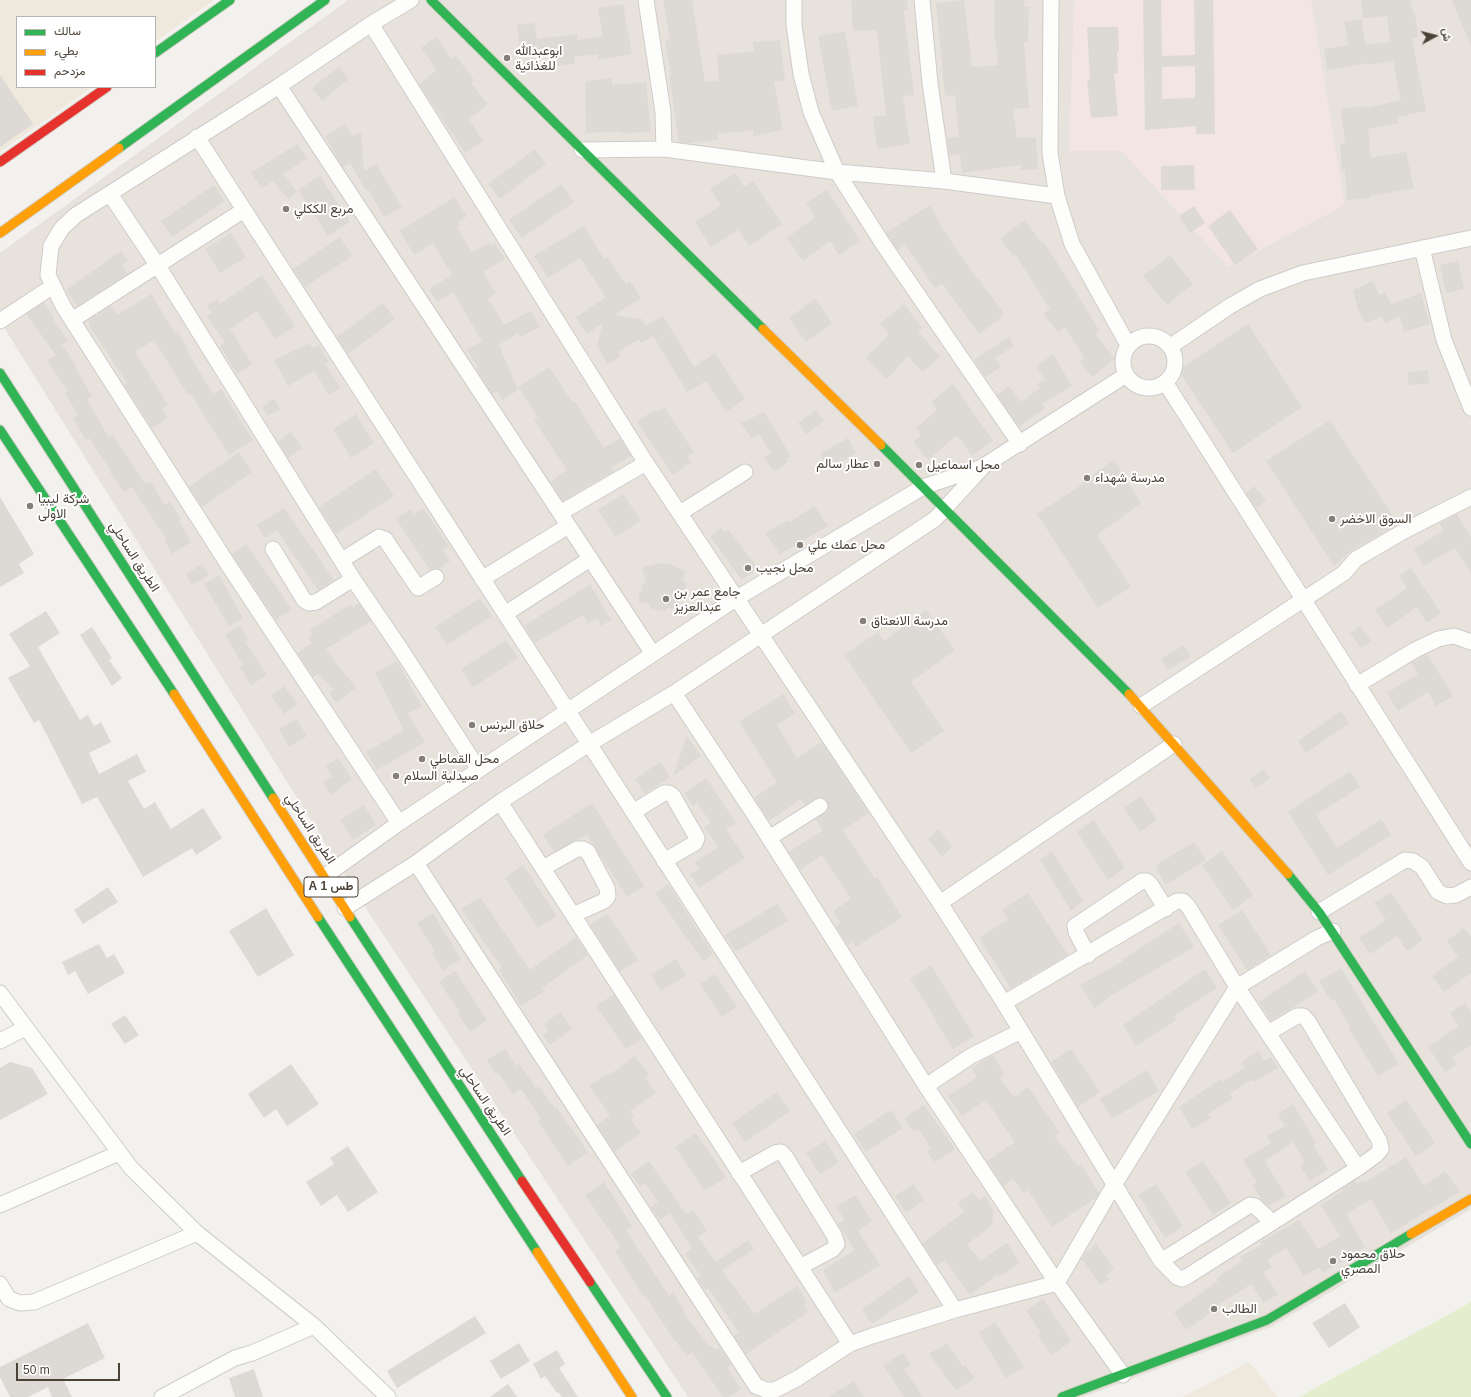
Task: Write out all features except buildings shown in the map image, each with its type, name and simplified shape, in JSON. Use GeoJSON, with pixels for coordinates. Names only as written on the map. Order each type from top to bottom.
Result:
{"type":"FeatureCollection","features":[{"type":"Feature","properties":{"kind":"main road"},"geometry":{"type":"LineString","coordinates":[[156,52],[230,0]]}},
{"type":"Feature","properties":{"kind":"main road"},"geometry":{"type":"LineString","coordinates":[[0,233],[325,0]]}},
{"type":"Feature","properties":{"kind":"main road"},"geometry":{"type":"LineString","coordinates":[[431,0],[945,508],[1141,706],[1275,859],[1319,912],[1471,1144]]}},
{"type":"Feature","properties":{"kind":"main road"},"geometry":{"type":"LineString","coordinates":[[0,162],[106,88]]}},
{"type":"Feature","properties":{"kind":"main road","name":"الطريق الساحلي"},"geometry":{"type":"LineString","coordinates":[[0,373],[453,1077],[667,1397]]}},
{"type":"Feature","properties":{"kind":"main road","name":"A 1 طس"},"geometry":{"type":"LineString","coordinates":[[0,430],[158,670],[368,996],[632,1397]]}},
{"type":"Feature","properties":{"kind":"main road"},"geometry":{"type":"LineString","coordinates":[[1062,1397],[1267,1320],[1471,1199]]}},
{"type":"Feature","properties":{"kind":"street"},"geometry":{"type":"LineString","coordinates":[[398,823],[229,566],[72,320],[48,275],[51,246],[62,228],[76,215],[278,86],[370,24],[411,0]]}},
{"type":"Feature","properties":{"kind":"street"},"geometry":{"type":"LineString","coordinates":[[646,0],[663,112],[664,149]]}},
{"type":"Feature","properties":{"kind":"street"},"geometry":{"type":"LineString","coordinates":[[794,0],[794,25],[801,74],[811,112],[837,172],[883,244],[1020,444]]}},
{"type":"Feature","properties":{"kind":"street"},"geometry":{"type":"LineString","coordinates":[[922,0],[930,83],[944,181]]}},
{"type":"Feature","properties":{"kind":"street"},"geometry":{"type":"LineString","coordinates":[[1052,0],[1050,153],[1057,196],[1072,244],[1128,345]]}},
{"type":"Feature","properties":{"kind":"street"},"geometry":{"type":"LineString","coordinates":[[370,24],[646,463],[940,903],[1021,1031],[1161,1260],[1177,1277],[1182,1278],[1272,1222],[1358,1168],[1376,1155],[1381,1149],[1379,1140],[1308,1021],[1303,1016],[1297,1016],[1268,1033]]}},
{"type":"Feature","properties":{"kind":"street"},"geometry":{"type":"LineString","coordinates":[[278,86],[653,654]]}},
{"type":"Feature","properties":{"kind":"street"},"geometry":{"type":"LineString","coordinates":[[197,137],[955,1310]]}},
{"type":"Feature","properties":{"kind":"street"},"geometry":{"type":"LineString","coordinates":[[582,150],[664,149],[837,172],[944,181],[1057,196]]}},
{"type":"Feature","properties":{"kind":"street"},"geometry":{"type":"LineString","coordinates":[[110,194],[158,266],[353,579],[400,648],[479,770]]}},
{"type":"Feature","properties":{"kind":"street"},"geometry":{"type":"LineString","coordinates":[[72,320],[244,210]]}},
{"type":"Feature","properties":{"kind":"street"},"geometry":{"type":"LineString","coordinates":[[1171,346],[1230,306],[1260,289],[1303,273],[1471,238]]}},
{"type":"Feature","properties":{"kind":"street"},"geometry":{"type":"LineString","coordinates":[[1422,248],[1444,340],[1471,408]]}},
{"type":"Feature","properties":{"kind":"street"},"geometry":{"type":"LineString","coordinates":[[0,320],[53,286]]}},
{"type":"Feature","properties":{"kind":"street"},"geometry":{"type":"LineString","coordinates":[[1142,336],[1147,336],[1158,337],[1171,346],[1175,359],[1173,372],[1165,382],[1152,388],[1137,385],[1126,375],[1123,359],[1128,345],[1142,336]]}},
{"type":"Feature","properties":{"kind":"street"},"geometry":{"type":"LineString","coordinates":[[325,876],[398,823],[737,598],[923,487],[982,467],[1126,375]]}},
{"type":"Feature","properties":{"kind":"street"},"geometry":{"type":"LineString","coordinates":[[1165,382],[1302,600],[1471,863]]}},
{"type":"Feature","properties":{"kind":"street"},"geometry":{"type":"LineString","coordinates":[[482,578],[564,519],[646,463]]}},
{"type":"Feature","properties":{"kind":"street"},"geometry":{"type":"LineString","coordinates":[[345,908],[416,863],[500,802],[589,744],[674,693],[935,519],[982,467]]}},
{"type":"Feature","properties":{"kind":"street"},"geometry":{"type":"LineString","coordinates":[[680,513],[745,472]]}},
{"type":"Feature","properties":{"kind":"street"},"geometry":{"type":"LineString","coordinates":[[1141,706],[1344,573],[1356,559],[1431,516],[1471,497]]}},
{"type":"Feature","properties":{"kind":"street"},"geometry":{"type":"LineString","coordinates":[[342,560],[379,537],[385,539],[418,588],[436,577]]}},
{"type":"Feature","properties":{"kind":"street"},"geometry":{"type":"LineString","coordinates":[[273,549],[304,600],[310,603],[316,602],[353,579]]}},
{"type":"Feature","properties":{"kind":"street"},"geometry":{"type":"LineString","coordinates":[[505,614],[590,559]]}},
{"type":"Feature","properties":{"kind":"street"},"geometry":{"type":"LineString","coordinates":[[1357,685],[1415,650],[1438,639],[1454,636],[1471,642]]}},
{"type":"Feature","properties":{"kind":"street"},"geometry":{"type":"LineString","coordinates":[[674,693],[769,838],[926,1086],[1057,1283],[1123,1375]]}},
{"type":"Feature","properties":{"kind":"street"},"geometry":{"type":"LineString","coordinates":[[940,903],[1174,744]]}},
{"type":"Feature","properties":{"kind":"street"},"geometry":{"type":"LineString","coordinates":[[633,812],[664,793],[669,793],[674,796],[697,838],[695,843],[664,861]]}},
{"type":"Feature","properties":{"kind":"street"},"geometry":{"type":"LineString","coordinates":[[500,802],[850,1344]]}},
{"type":"Feature","properties":{"kind":"street"},"geometry":{"type":"LineString","coordinates":[[769,838],[820,806]]}},
{"type":"Feature","properties":{"kind":"street"},"geometry":{"type":"LineString","coordinates":[[543,868],[577,849],[583,849],[588,852],[607,888],[608,896],[604,901],[573,915]]}},
{"type":"Feature","properties":{"kind":"street"},"geometry":{"type":"LineString","coordinates":[[1319,912],[1405,860],[1413,861],[1422,867],[1438,892],[1446,896],[1456,896],[1471,887]]}},
{"type":"Feature","properties":{"kind":"street"},"geometry":{"type":"LineString","coordinates":[[416,863],[756,1386],[766,1390],[775,1390],[798,1378],[850,1344],[955,1310],[1057,1283],[1114,1185],[1237,987],[1317,938],[1333,932]]}},
{"type":"Feature","properties":{"kind":"street"},"geometry":{"type":"LineString","coordinates":[[1088,955],[1076,932],[1075,926],[1142,881],[1147,881],[1151,885],[1166,909]]}},
{"type":"Feature","properties":{"kind":"street"},"geometry":{"type":"LineString","coordinates":[[1004,1004],[1177,902],[1183,901],[1188,906],[1237,987],[1358,1168]]}},
{"type":"Feature","properties":{"kind":"street"},"geometry":{"type":"LineString","coordinates":[[0,993],[131,1168],[197,1233],[314,1326],[388,1397]]}},
{"type":"Feature","properties":{"kind":"street"},"geometry":{"type":"LineString","coordinates":[[0,1041],[25,1028]]}},
{"type":"Feature","properties":{"kind":"street"},"geometry":{"type":"LineString","coordinates":[[926,1086],[971,1056],[1021,1031]]}},
{"type":"Feature","properties":{"kind":"street"},"geometry":{"type":"LineString","coordinates":[[740,1173],[775,1153],[781,1152],[785,1156],[834,1235],[837,1244],[832,1250],[800,1267]]}},
{"type":"Feature","properties":{"kind":"street"},"geometry":{"type":"LineString","coordinates":[[0,1205],[119,1153]]}},
{"type":"Feature","properties":{"kind":"street"},"geometry":{"type":"LineString","coordinates":[[1161,1260],[1250,1205],[1255,1206],[1272,1222]]}},
{"type":"Feature","properties":{"kind":"street"},"geometry":{"type":"LineString","coordinates":[[0,1284],[9,1299],[20,1303],[34,1302],[197,1233]]}},
{"type":"Feature","properties":{"kind":"street"},"geometry":{"type":"LineString","coordinates":[[162,1397],[235,1358],[252,1353],[314,1326]]}},
{"type":"Feature","properties":{"kind":"shaded area"},"geometry":{"type":"Polygon","coordinates":[[[0,0],[214,0],[156,41],[156,16],[16,16],[16,88],[91,88],[0,152],[0,0]]]}},
{"type":"Feature","properties":{"kind":"shaded area"},"geometry":{"type":"Polygon","coordinates":[[[348,0],[1471,0],[1471,1209],[1271,1327],[1083,1397],[688,1397],[365,907],[0,321],[0,253],[348,0]]]}},
{"type":"Feature","properties":{"kind":"shaded area"},"geometry":{"type":"Polygon","coordinates":[[[1074,0],[1311,0],[1345,205],[1228,267],[1121,151],[1069,151],[1074,0]]]}},
{"type":"Feature","properties":{"kind":"shaded area"},"geometry":{"type":"Polygon","coordinates":[[[1249,1362],[1278,1397],[1183,1397],[1249,1362]]]}},
{"type":"Feature","properties":{"kind":"green space"},"geometry":{"type":"Polygon","coordinates":[[[1471,1302],[1471,1397],[1299,1397],[1471,1302]]]}},
{"type":"Feature","properties":{"kind":"traffic: fast"},"geometry":{"type":"LineString","coordinates":[[156,52],[230,0]]}},
{"type":"Feature","properties":{"kind":"traffic: fast"},"geometry":{"type":"LineString","coordinates":[[119,148],[325,0]]}},
{"type":"Feature","properties":{"kind":"traffic: fast"},"geometry":{"type":"LineString","coordinates":[[431,0],[763,329]]}},
{"type":"Feature","properties":{"kind":"traffic: fast"},"geometry":{"type":"LineString","coordinates":[[0,373],[273,798]]}},
{"type":"Feature","properties":{"kind":"traffic: fast"},"geometry":{"type":"LineString","coordinates":[[0,430],[174,694]]}},
{"type":"Feature","properties":{"kind":"traffic: fast"},"geometry":{"type":"LineString","coordinates":[[881,445],[1129,694]]}},
{"type":"Feature","properties":{"kind":"traffic: fast"},"geometry":{"type":"LineString","coordinates":[[1288,874],[1319,912],[1471,1144]]}},
{"type":"Feature","properties":{"kind":"traffic: fast"},"geometry":{"type":"LineString","coordinates":[[318,917],[537,1252]]}},
{"type":"Feature","properties":{"kind":"traffic: fast"},"geometry":{"type":"LineString","coordinates":[[350,917],[522,1181]]}},
{"type":"Feature","properties":{"kind":"traffic: fast"},"geometry":{"type":"LineString","coordinates":[[1062,1397],[1267,1320],[1411,1234]]}},
{"type":"Feature","properties":{"kind":"traffic: fast"},"geometry":{"type":"LineString","coordinates":[[590,1282],[667,1397]]}},
{"type":"Feature","properties":{"kind":"traffic: slow"},"geometry":{"type":"LineString","coordinates":[[0,233],[119,148]]}},
{"type":"Feature","properties":{"kind":"traffic: slow"},"geometry":{"type":"LineString","coordinates":[[763,329],[881,445]]}},
{"type":"Feature","properties":{"kind":"traffic: slow"},"geometry":{"type":"LineString","coordinates":[[174,694],[318,917]]}},
{"type":"Feature","properties":{"kind":"traffic: slow"},"geometry":{"type":"LineString","coordinates":[[1129,694],[1288,874]]}},
{"type":"Feature","properties":{"kind":"traffic: slow"},"geometry":{"type":"LineString","coordinates":[[273,798],[350,917]]}},
{"type":"Feature","properties":{"kind":"traffic: slow"},"geometry":{"type":"LineString","coordinates":[[1411,1234],[1471,1199]]}},
{"type":"Feature","properties":{"kind":"traffic: slow"},"geometry":{"type":"LineString","coordinates":[[537,1252],[632,1397]]}},
{"type":"Feature","properties":{"kind":"traffic: jam"},"geometry":{"type":"LineString","coordinates":[[0,162],[106,88]]}},
{"type":"Feature","properties":{"kind":"traffic: jam"},"geometry":{"type":"LineString","coordinates":[[522,1181],[590,1282]]}},
{"type":"Feature","properties":{"kind":"place","name":"ابوعبدالله للغذائية"},"geometry":{"type":"Point","coordinates":[507,58]}},
{"type":"Feature","properties":{"kind":"place","name":"مربع الككلي"},"geometry":{"type":"Point","coordinates":[286,209]}},
{"type":"Feature","properties":{"kind":"place","name":"عطار سالم"},"geometry":{"type":"Point","coordinates":[877,464]}},
{"type":"Feature","properties":{"kind":"place","name":"محل اسماعيل"},"geometry":{"type":"Point","coordinates":[919,465]}},
{"type":"Feature","properties":{"kind":"place","name":"مدرسة شهداء"},"geometry":{"type":"Point","coordinates":[1087,478]}},
{"type":"Feature","properties":{"kind":"place","name":"شركة ليبيا الاولى"},"geometry":{"type":"Point","coordinates":[30,506]}},
{"type":"Feature","properties":{"kind":"place","name":"السوق الاخضر"},"geometry":{"type":"Point","coordinates":[1332,519]}},
{"type":"Feature","properties":{"kind":"place","name":"محل عمك علي"},"geometry":{"type":"Point","coordinates":[800,545]}},
{"type":"Feature","properties":{"kind":"place","name":"محل نجيب"},"geometry":{"type":"Point","coordinates":[748,568]}},
{"type":"Feature","properties":{"kind":"place","name":"جامع عمر بن عبدالعزيز"},"geometry":{"type":"Point","coordinates":[666,599]}},
{"type":"Feature","properties":{"kind":"place","name":"مدرسة الانعتاق"},"geometry":{"type":"Point","coordinates":[863,621]}},
{"type":"Feature","properties":{"kind":"place","name":"حلاق البرنس"},"geometry":{"type":"Point","coordinates":[472,725]}},
{"type":"Feature","properties":{"kind":"place","name":"محل القماطي"},"geometry":{"type":"Point","coordinates":[422,759]}},
{"type":"Feature","properties":{"kind":"place","name":"صيدلية السلام"},"geometry":{"type":"Point","coordinates":[396,776]}},
{"type":"Feature","properties":{"kind":"place","name":"حلاق محمود المصري"},"geometry":{"type":"Point","coordinates":[1333,1261]}},
{"type":"Feature","properties":{"kind":"place","name":"الطالب"},"geometry":{"type":"Point","coordinates":[1214,1309]}}]}
